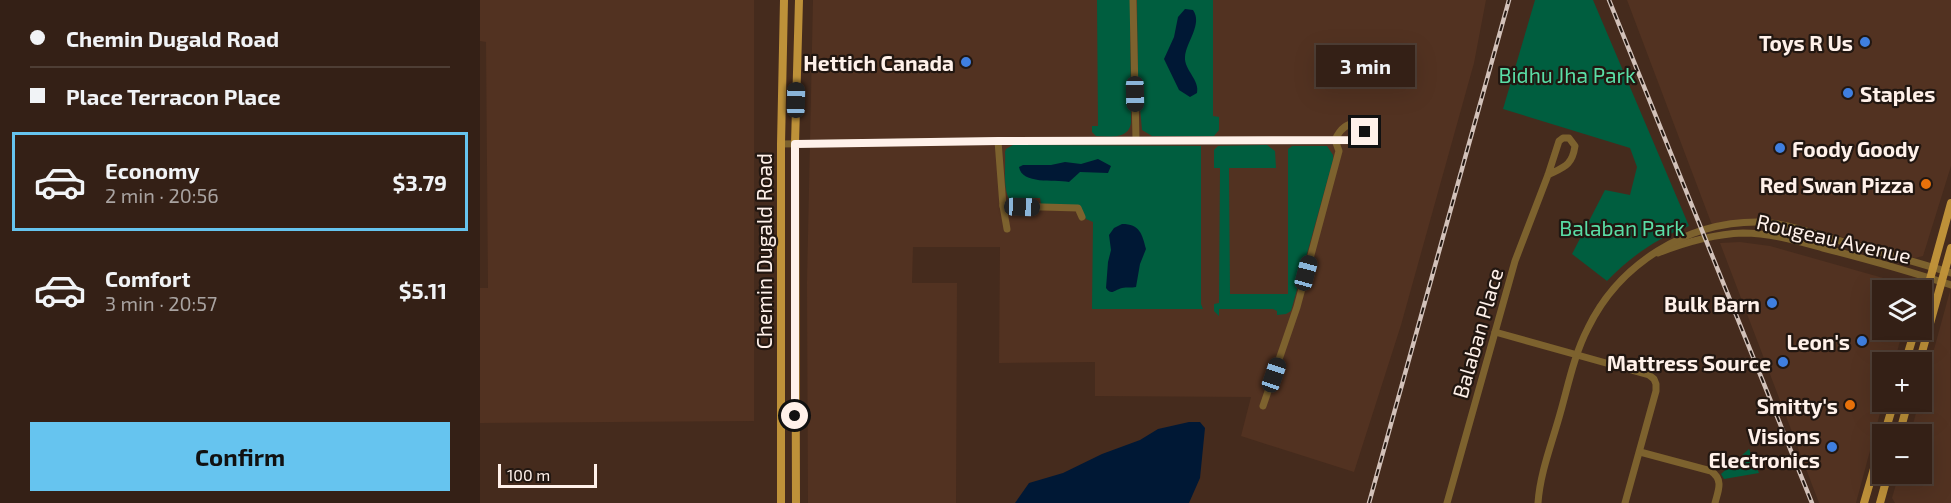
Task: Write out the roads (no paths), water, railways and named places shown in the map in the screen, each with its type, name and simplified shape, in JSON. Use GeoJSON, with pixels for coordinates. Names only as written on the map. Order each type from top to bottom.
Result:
{"type":"FeatureCollection","features":[{"type":"Feature","properties":{"kind":"main road","name":"Chemin Dugald Road"},"geometry":{"type":"LineString","coordinates":[[781,503],[781,144],[784,0]]}},
{"type":"Feature","properties":{"kind":"main road","name":"Chemin Dugald Road"},"geometry":{"type":"LineString","coordinates":[[796,503],[795,144],[799,0]]}},
{"type":"Feature","properties":{"kind":"main road"},"geometry":{"type":"LineString","coordinates":[[1930,278],[1951,203]]}},
{"type":"Feature","properties":{"kind":"main road"},"geometry":{"type":"LineString","coordinates":[[1922,352],[1941,282],[1948,272],[1951,248]]}},
{"type":"Feature","properties":{"kind":"main road"},"geometry":{"type":"LineString","coordinates":[[1864,503],[1872,475]]}},
{"type":"Feature","properties":{"kind":"main road"},"geometry":{"type":"LineString","coordinates":[[1880,503],[1885,484]]}},
{"type":"Feature","properties":{"kind":"street"},"geometry":{"type":"LineString","coordinates":[[1133,0],[1136,140]]}},
{"type":"Feature","properties":{"kind":"street","name":"Balaban Place"},"geometry":{"type":"LineString","coordinates":[[1447,503],[1515,261],[1559,141],[1569,138],[1575,146],[1570,162],[1548,175]]}},
{"type":"Feature","properties":{"kind":"street"},"geometry":{"type":"LineString","coordinates":[[781,144],[1335,140],[1339,151],[1298,307],[1263,406]]}},
{"type":"Feature","properties":{"kind":"street"},"geometry":{"type":"LineString","coordinates":[[998,141],[1007,229]]}},
{"type":"Feature","properties":{"kind":"street"},"geometry":{"type":"LineString","coordinates":[[1003,206],[1078,208],[1082,217]]}},
{"type":"Feature","properties":{"kind":"street","name":"Rougeau Avenue"},"geometry":{"type":"LineString","coordinates":[[1538,503],[1543,474],[1587,328],[1601,305],[1624,278],[1666,244],[1681,237],[1733,224],[1758,222],[1804,231],[1948,272]]}},
{"type":"Feature","properties":{"kind":"street","name":"Rougeau Avenue"},"geometry":{"type":"LineString","coordinates":[[1650,256],[1683,243],[1743,233],[1785,238],[1951,285]]}},
{"type":"Feature","properties":{"kind":"street"},"geometry":{"type":"LineString","coordinates":[[1495,332],[1649,375],[1654,379],[1656,391],[1625,503]]}},
{"type":"Feature","properties":{"kind":"street"},"geometry":{"type":"LineString","coordinates":[[1640,452],[1711,471],[1719,480],[1715,503]]}},
{"type":"Feature","properties":{"kind":"water"},"geometry":{"type":"Polygon","coordinates":[[[1185,9],[1193,10],[1196,15],[1195,27],[1185,57],[1185,62],[1197,88],[1197,93],[1190,97],[1179,90],[1164,59],[1174,37],[1178,17],[1185,9]]]}},
{"type":"Feature","properties":{"kind":"water"},"geometry":{"type":"Polygon","coordinates":[[[1098,159],[1111,166],[1108,173],[1080,172],[1069,182],[1032,179],[1021,173],[1019,167],[1065,162],[1081,164],[1098,159]]]}},
{"type":"Feature","properties":{"kind":"water"},"geometry":{"type":"Polygon","coordinates":[[[1122,224],[1133,226],[1139,231],[1146,249],[1140,264],[1136,287],[1122,288],[1112,292],[1106,288],[1111,250],[1109,235],[1114,228],[1122,224]]]}},
{"type":"Feature","properties":{"kind":"water"},"geometry":{"type":"Polygon","coordinates":[[[1189,422],[1200,422],[1205,428],[1200,478],[1189,503],[1015,503],[1029,483],[1063,473],[1102,454],[1140,440],[1158,429],[1189,422]]]}},
{"type":"Feature","properties":{"kind":"railway"},"geometry":{"type":"LineString","coordinates":[[1369,503],[1509,0]]}},
{"type":"Feature","properties":{"kind":"railway"},"geometry":{"type":"LineString","coordinates":[[1609,0],[1812,503]]}},
{"type":"Feature","properties":{"kind":"place","name":"Toys R Us"},"geometry":{"type":"Point","coordinates":[1865,42]}},
{"type":"Feature","properties":{"kind":"place","name":"Hettich Canada"},"geometry":{"type":"Point","coordinates":[966,62]}},
{"type":"Feature","properties":{"kind":"place","name":"Staples"},"geometry":{"type":"Point","coordinates":[1848,93]}},
{"type":"Feature","properties":{"kind":"place","name":"Foody Goody"},"geometry":{"type":"Point","coordinates":[1780,148]}},
{"type":"Feature","properties":{"kind":"place","name":"Red Swan Pizza"},"geometry":{"type":"Point","coordinates":[1926,184]}},
{"type":"Feature","properties":{"kind":"place","name":"Bulk Barn"},"geometry":{"type":"Point","coordinates":[1772,303]}},
{"type":"Feature","properties":{"kind":"place","name":"Leon's"},"geometry":{"type":"Point","coordinates":[1862,341]}},
{"type":"Feature","properties":{"kind":"place","name":"Mattress Source"},"geometry":{"type":"Point","coordinates":[1783,362]}},
{"type":"Feature","properties":{"kind":"place","name":"Smitty's"},"geometry":{"type":"Point","coordinates":[1850,405]}},
{"type":"Feature","properties":{"kind":"place","name":"Visions Electronics"},"geometry":{"type":"Point","coordinates":[1832,447]}},
{"type":"Feature","properties":{"kind":"park label","name":"Bidhu Jha Park"},"geometry":{"type":"Point","coordinates":[1567,74]}},
{"type":"Feature","properties":{"kind":"park label","name":"Balaban Park"},"geometry":{"type":"Point","coordinates":[1622,227]}}]}
